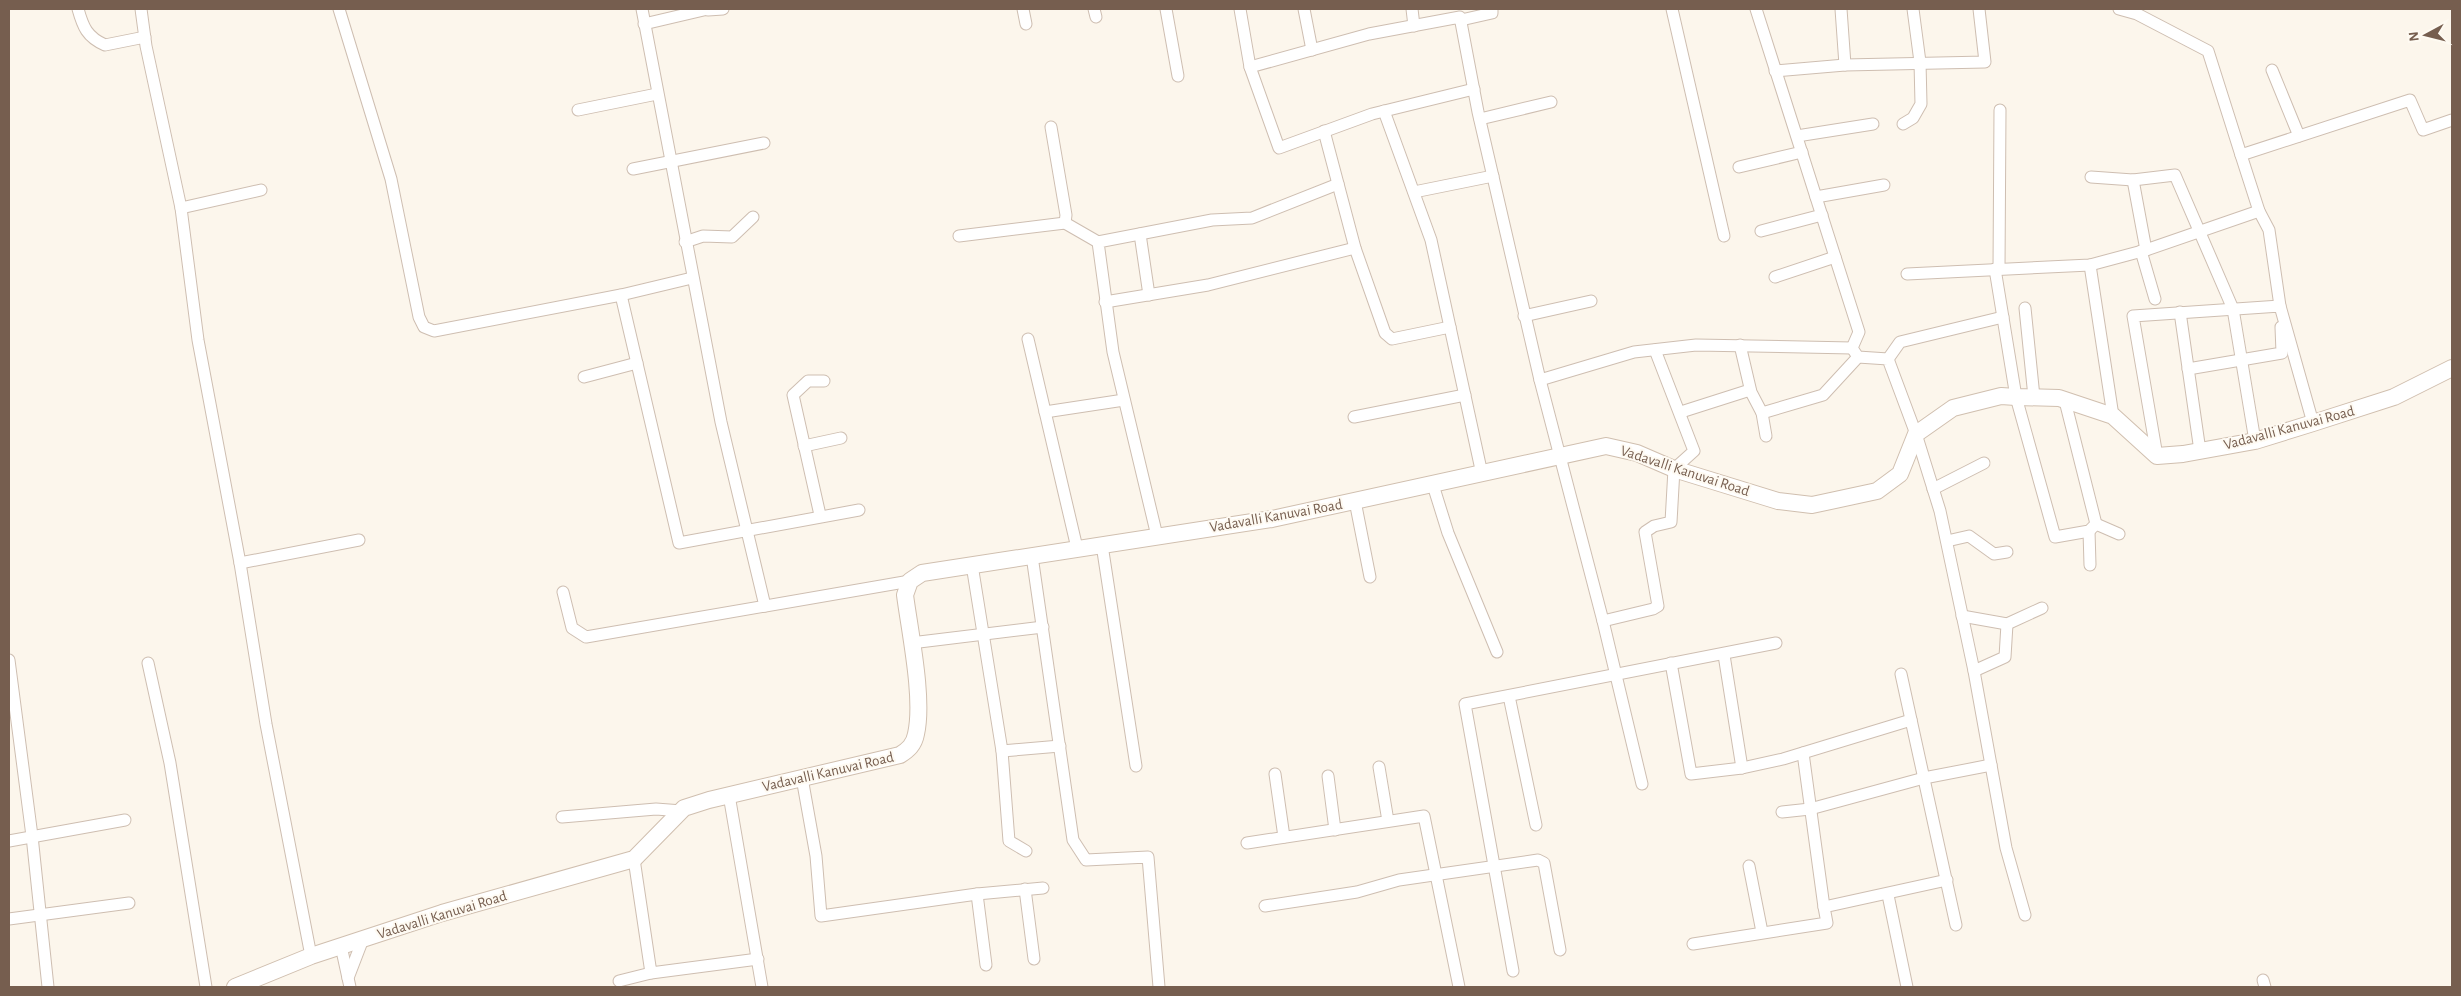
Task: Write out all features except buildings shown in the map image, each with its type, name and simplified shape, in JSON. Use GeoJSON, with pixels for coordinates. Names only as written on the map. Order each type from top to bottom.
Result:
{"type":"FeatureCollection","features":[{"type":"Feature","properties":{"kind":"street"},"geometry":{"type":"LineString","coordinates":[[78,9],[83,28],[90,36],[105,45],[145,37]]}},
{"type":"Feature","properties":{"kind":"street"},"geometry":{"type":"LineString","coordinates":[[141,9],[145,37],[181,208],[198,340],[240,563],[268,733],[311,956]]}},
{"type":"Feature","properties":{"kind":"street"},"geometry":{"type":"LineString","coordinates":[[339,9],[390,180],[420,317],[424,327],[434,331],[621,295],[692,278]]}},
{"type":"Feature","properties":{"kind":"street"},"geometry":{"type":"LineString","coordinates":[[642,9],[685,242],[721,422],[765,606]]}},
{"type":"Feature","properties":{"kind":"street"},"geometry":{"type":"LineString","coordinates":[[644,24],[708,10],[724,9]]}},
{"type":"Feature","properties":{"kind":"street"},"geometry":{"type":"LineString","coordinates":[[1024,9],[1026,24]]}},
{"type":"Feature","properties":{"kind":"street"},"geometry":{"type":"LineString","coordinates":[[1166,9],[1178,76]]}},
{"type":"Feature","properties":{"kind":"street"},"geometry":{"type":"LineString","coordinates":[[1240,9],[1250,67],[1279,148],[1384,111],[1474,89]]}},
{"type":"Feature","properties":{"kind":"street"},"geometry":{"type":"LineString","coordinates":[[1304,9],[1312,50]]}},
{"type":"Feature","properties":{"kind":"street"},"geometry":{"type":"LineString","coordinates":[[1412,9],[1414,26]]}},
{"type":"Feature","properties":{"kind":"street"},"geometry":{"type":"LineString","coordinates":[[1250,67],[1369,34],[1460,17],[1461,20],[1492,13],[1492,9]]}},
{"type":"Feature","properties":{"kind":"street"},"geometry":{"type":"LineString","coordinates":[[1672,9],[1724,236]]}},
{"type":"Feature","properties":{"kind":"street"},"geometry":{"type":"LineString","coordinates":[[1756,9],[1859,332],[1855,352],[1823,395],[1762,414]]}},
{"type":"Feature","properties":{"kind":"street"},"geometry":{"type":"LineString","coordinates":[[1841,9],[1845,65]]}},
{"type":"Feature","properties":{"kind":"street"},"geometry":{"type":"LineString","coordinates":[[1903,124],[1913,118],[1921,104],[1920,62],[1913,9]]}},
{"type":"Feature","properties":{"kind":"street"},"geometry":{"type":"LineString","coordinates":[[1775,71],[1845,65],[1985,62],[1979,9]]}},
{"type":"Feature","properties":{"kind":"street"},"geometry":{"type":"LineString","coordinates":[[2119,9],[2145,14],[2208,51],[2259,211],[2269,230],[2280,306],[2313,424]]}},
{"type":"Feature","properties":{"kind":"street"},"geometry":{"type":"LineString","coordinates":[[1461,20],[1480,119],[1524,316],[1603,621],[1642,784]]}},
{"type":"Feature","properties":{"kind":"street"},"geometry":{"type":"LineString","coordinates":[[2272,70],[2299,136]]}},
{"type":"Feature","properties":{"kind":"street"},"geometry":{"type":"LineString","coordinates":[[578,110],[658,94]]}},
{"type":"Feature","properties":{"kind":"street"},"geometry":{"type":"LineString","coordinates":[[2241,155],[2410,100],[2422,130],[2452,120]]}},
{"type":"Feature","properties":{"kind":"street"},"geometry":{"type":"LineString","coordinates":[[1480,119],[1552,102]]}},
{"type":"Feature","properties":{"kind":"street"},"geometry":{"type":"LineString","coordinates":[[2000,110],[1997,269],[2003,317],[2016,397],[2055,537],[2092,527],[2119,534]]}},
{"type":"Feature","properties":{"kind":"street"},"geometry":{"type":"LineString","coordinates":[[1384,111],[1431,240],[1482,474]]}},
{"type":"Feature","properties":{"kind":"street"},"geometry":{"type":"LineString","coordinates":[[1797,136],[1873,124]]}},
{"type":"Feature","properties":{"kind":"street"},"geometry":{"type":"LineString","coordinates":[[1052,127],[1066,215],[1065,223]]}},
{"type":"Feature","properties":{"kind":"street"},"geometry":{"type":"LineString","coordinates":[[1324,131],[1355,248],[1385,333],[1392,338],[1450,327]]}},
{"type":"Feature","properties":{"kind":"street"},"geometry":{"type":"LineString","coordinates":[[632,169],[764,143]]}},
{"type":"Feature","properties":{"kind":"street"},"geometry":{"type":"LineString","coordinates":[[1739,167],[1802,152]]}},
{"type":"Feature","properties":{"kind":"street"},"geometry":{"type":"LineString","coordinates":[[2091,176],[2133,180],[2175,175],[2198,232],[2233,309],[2255,441]]}},
{"type":"Feature","properties":{"kind":"street"},"geometry":{"type":"LineString","coordinates":[[1414,192],[1493,176]]}},
{"type":"Feature","properties":{"kind":"street"},"geometry":{"type":"LineString","coordinates":[[2133,180],[2143,250],[2155,299]]}},
{"type":"Feature","properties":{"kind":"street"},"geometry":{"type":"LineString","coordinates":[[959,236],[1065,223],[1098,242],[1212,220],[1252,218],[1338,184]]}},
{"type":"Feature","properties":{"kind":"street"},"geometry":{"type":"LineString","coordinates":[[1816,197],[1884,185]]}},
{"type":"Feature","properties":{"kind":"street"},"geometry":{"type":"LineString","coordinates":[[181,208],[261,190]]}},
{"type":"Feature","properties":{"kind":"street"},"geometry":{"type":"LineString","coordinates":[[1907,274],[2090,265],[2143,250],[2259,211]]}},
{"type":"Feature","properties":{"kind":"street"},"geometry":{"type":"LineString","coordinates":[[685,242],[703,236],[732,237],[753,216]]}},
{"type":"Feature","properties":{"kind":"street"},"geometry":{"type":"LineString","coordinates":[[1761,231],[1822,216]]}},
{"type":"Feature","properties":{"kind":"street"},"geometry":{"type":"LineString","coordinates":[[1140,234],[1148,295]]}},
{"type":"Feature","properties":{"kind":"street"},"geometry":{"type":"LineString","coordinates":[[1098,242],[1113,352],[1157,536]]}},
{"type":"Feature","properties":{"kind":"street"},"geometry":{"type":"LineString","coordinates":[[1105,302],[1208,285],[1355,248]]}},
{"type":"Feature","properties":{"kind":"street"},"geometry":{"type":"LineString","coordinates":[[1774,277],[1835,257]]}},
{"type":"Feature","properties":{"kind":"street"},"geometry":{"type":"LineString","coordinates":[[2090,265],[2113,416]]}},
{"type":"Feature","properties":{"kind":"street"},"geometry":{"type":"LineString","coordinates":[[621,295],[679,544],[820,515],[859,510]]}},
{"type":"Feature","properties":{"kind":"street"},"geometry":{"type":"LineString","coordinates":[[1524,316],[1591,302]]}},
{"type":"Feature","properties":{"kind":"street"},"geometry":{"type":"LineString","coordinates":[[2157,456],[2134,316],[2280,306]]}},
{"type":"Feature","properties":{"kind":"street"},"geometry":{"type":"LineString","coordinates":[[2025,308],[2034,397]]}},
{"type":"Feature","properties":{"kind":"street"},"geometry":{"type":"LineString","coordinates":[[2180,312],[2200,451]]}},
{"type":"Feature","properties":{"kind":"street"},"geometry":{"type":"LineString","coordinates":[[1888,359],[1900,342],[2003,317]]}},
{"type":"Feature","properties":{"kind":"street"},"geometry":{"type":"LineString","coordinates":[[2188,368],[2282,353],[2281,327]]}},
{"type":"Feature","properties":{"kind":"street"},"geometry":{"type":"LineString","coordinates":[[1028,339],[1077,548]]}},
{"type":"Feature","properties":{"kind":"street"},"geometry":{"type":"LineString","coordinates":[[1540,380],[1634,352],[1696,345],[1740,345],[1855,352],[1888,359]]}},
{"type":"Feature","properties":{"kind":"street"},"geometry":{"type":"LineString","coordinates":[[1740,345],[1750,390],[1762,414],[1766,436]]}},
{"type":"Feature","properties":{"kind":"street"},"geometry":{"type":"LineString","coordinates":[[1603,621],[1653,610],[1658,606],[1645,532],[1654,526],[1671,522],[1674,469],[1694,451],[1681,412],[1655,350]]}},
{"type":"Feature","properties":{"kind":"street"},"geometry":{"type":"LineString","coordinates":[[1888,359],[1916,434],[1933,489],[1974,671],[2006,848],[2025,915]]}},
{"type":"Feature","properties":{"kind":"street"},"geometry":{"type":"LineString","coordinates":[[584,378],[637,363]]}},
{"type":"Feature","properties":{"kind":"street","name":"Vadavalli Kanuvai Road"},"geometry":{"type":"LineString","coordinates":[[2157,456],[2200,451],[2255,441],[2313,424],[2394,397],[2452,368]]}},
{"type":"Feature","properties":{"kind":"street"},"geometry":{"type":"LineString","coordinates":[[820,515],[793,395],[808,381],[824,382]]}},
{"type":"Feature","properties":{"kind":"street"},"geometry":{"type":"LineString","coordinates":[[1681,412],[1750,390]]}},
{"type":"Feature","properties":{"kind":"street"},"geometry":{"type":"LineString","coordinates":[[1354,417],[1465,395]]}},
{"type":"Feature","properties":{"kind":"street"},"geometry":{"type":"LineString","coordinates":[[1916,434],[1953,408],[2001,396],[2059,398],[2113,416],[2157,456]]}},
{"type":"Feature","properties":{"kind":"street"},"geometry":{"type":"LineString","coordinates":[[1045,412],[1124,400]]}},
{"type":"Feature","properties":{"kind":"street"},"geometry":{"type":"LineString","coordinates":[[2065,401],[2092,527],[2090,565]]}},
{"type":"Feature","properties":{"kind":"street","name":"Vadavalli Kanuvai Road"},"geometry":{"type":"LineString","coordinates":[[235,987],[311,956],[442,913],[634,859],[682,811],[709,800],[900,755],[910,748],[916,736],[919,708],[905,595],[910,581],[922,573],[1272,519],[1606,446],[1637,453],[1674,469],[1778,501],[1812,505],[1877,492],[1900,474],[1916,434]]}},
{"type":"Feature","properties":{"kind":"street"},"geometry":{"type":"LineString","coordinates":[[804,446],[841,438]]}},
{"type":"Feature","properties":{"kind":"street"},"geometry":{"type":"LineString","coordinates":[[1933,489],[1984,463]]}},
{"type":"Feature","properties":{"kind":"street"},"geometry":{"type":"LineString","coordinates":[[1433,485],[1448,532],[1497,652]]}},
{"type":"Feature","properties":{"kind":"street"},"geometry":{"type":"LineString","coordinates":[[1355,501],[1370,577]]}},
{"type":"Feature","properties":{"kind":"street"},"geometry":{"type":"LineString","coordinates":[[1946,542],[1969,536],[1994,554],[2007,552]]}},
{"type":"Feature","properties":{"kind":"street"},"geometry":{"type":"LineString","coordinates":[[240,563],[359,540]]}},
{"type":"Feature","properties":{"kind":"street"},"geometry":{"type":"LineString","coordinates":[[1102,545],[1136,766]]}},
{"type":"Feature","properties":{"kind":"street"},"geometry":{"type":"LineString","coordinates":[[1032,556],[1073,840],[1086,860],[1148,856],[1159,987]]}},
{"type":"Feature","properties":{"kind":"street"},"geometry":{"type":"LineString","coordinates":[[972,565],[1002,751],[1009,842],[1026,851]]}},
{"type":"Feature","properties":{"kind":"street"},"geometry":{"type":"LineString","coordinates":[[563,592],[572,628],[586,637],[910,581]]}},
{"type":"Feature","properties":{"kind":"street"},"geometry":{"type":"LineString","coordinates":[[1962,616],[2007,624],[2042,608]]}},
{"type":"Feature","properties":{"kind":"street"},"geometry":{"type":"LineString","coordinates":[[1974,671],[2005,657],[2007,624]]}},
{"type":"Feature","properties":{"kind":"street"},"geometry":{"type":"LineString","coordinates":[[911,643],[1042,627]]}},
{"type":"Feature","properties":{"kind":"street"},"geometry":{"type":"LineString","coordinates":[[1513,971],[1465,704],[1776,643]]}},
{"type":"Feature","properties":{"kind":"street"},"geometry":{"type":"LineString","coordinates":[[1724,654],[1742,768]]}},
{"type":"Feature","properties":{"kind":"street"},"geometry":{"type":"LineString","coordinates":[[9,660],[32,836],[48,987]]}},
{"type":"Feature","properties":{"kind":"street"},"geometry":{"type":"LineString","coordinates":[[148,663],[170,762],[206,987]]}},
{"type":"Feature","properties":{"kind":"street"},"geometry":{"type":"LineString","coordinates":[[1671,663],[1691,774],[1742,768],[1803,753],[1911,720]]}},
{"type":"Feature","properties":{"kind":"street"},"geometry":{"type":"LineString","coordinates":[[1901,674],[1956,924]]}},
{"type":"Feature","properties":{"kind":"street"},"geometry":{"type":"LineString","coordinates":[[1509,696],[1536,825]]}},
{"type":"Feature","properties":{"kind":"street"},"geometry":{"type":"LineString","coordinates":[[1002,751],[1060,746]]}},
{"type":"Feature","properties":{"kind":"street"},"geometry":{"type":"LineString","coordinates":[[1693,944],[1826,923],[1803,753]]}},
{"type":"Feature","properties":{"kind":"street"},"geometry":{"type":"LineString","coordinates":[[1782,812],[1810,809],[1924,778],[1991,765]]}},
{"type":"Feature","properties":{"kind":"street"},"geometry":{"type":"LineString","coordinates":[[1379,767],[1388,821]]}},
{"type":"Feature","properties":{"kind":"street"},"geometry":{"type":"LineString","coordinates":[[1275,774],[1284,837]]}},
{"type":"Feature","properties":{"kind":"street"},"geometry":{"type":"LineString","coordinates":[[1328,776],[1335,830]]}},
{"type":"Feature","properties":{"kind":"street"},"geometry":{"type":"LineString","coordinates":[[802,778],[816,856],[821,916],[977,894],[1043,888]]}},
{"type":"Feature","properties":{"kind":"street"},"geometry":{"type":"LineString","coordinates":[[729,795],[762,987]]}},
{"type":"Feature","properties":{"kind":"street"},"geometry":{"type":"LineString","coordinates":[[562,817],[656,809],[682,811]]}},
{"type":"Feature","properties":{"kind":"street"},"geometry":{"type":"LineString","coordinates":[[1247,843],[1424,816],[1459,987]]}},
{"type":"Feature","properties":{"kind":"street"},"geometry":{"type":"LineString","coordinates":[[9,841],[125,820]]}},
{"type":"Feature","properties":{"kind":"street"},"geometry":{"type":"LineString","coordinates":[[634,859],[651,973]]}},
{"type":"Feature","properties":{"kind":"street"},"geometry":{"type":"LineString","coordinates":[[1265,906],[1357,892],[1399,880],[1538,860],[1544,863],[1560,950]]}},
{"type":"Feature","properties":{"kind":"street"},"geometry":{"type":"LineString","coordinates":[[1749,866],[1762,932]]}},
{"type":"Feature","properties":{"kind":"street"},"geometry":{"type":"LineString","coordinates":[[1824,907],[1888,895],[1947,880]]}},
{"type":"Feature","properties":{"kind":"street"},"geometry":{"type":"LineString","coordinates":[[1025,889],[1034,958]]}},
{"type":"Feature","properties":{"kind":"street"},"geometry":{"type":"LineString","coordinates":[[977,894],[986,965]]}},
{"type":"Feature","properties":{"kind":"street"},"geometry":{"type":"LineString","coordinates":[[1888,895],[1907,987]]}},
{"type":"Feature","properties":{"kind":"street"},"geometry":{"type":"LineString","coordinates":[[9,919],[128,903]]}},
{"type":"Feature","properties":{"kind":"street"},"geometry":{"type":"LineString","coordinates":[[349,983],[363,939]]}},
{"type":"Feature","properties":{"kind":"street"},"geometry":{"type":"LineString","coordinates":[[341,946],[349,983]]}},
{"type":"Feature","properties":{"kind":"street"},"geometry":{"type":"LineString","coordinates":[[619,981],[651,973],[758,959]]}}]}
